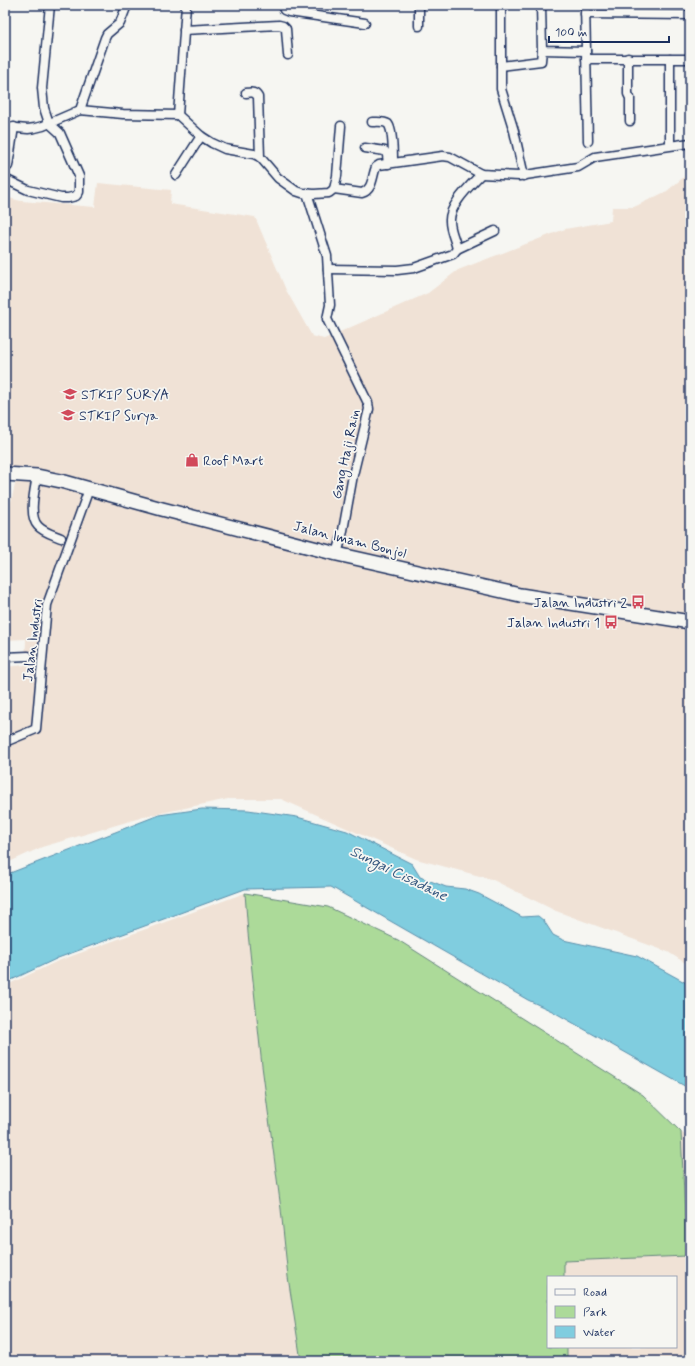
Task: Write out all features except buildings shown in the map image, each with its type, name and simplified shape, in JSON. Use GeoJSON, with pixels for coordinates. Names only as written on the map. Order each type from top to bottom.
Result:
{"type":"FeatureCollection","features":[{"type":"Feature","properties":{"kind":"main road","name":"Jalan Imam Bonjol"},"geometry":{"type":"LineString","coordinates":[[5,474],[37,476],[337,554],[534,598],[690,622]]}},
{"type":"Feature","properties":{"kind":"street"},"geometry":{"type":"LineString","coordinates":[[5,179],[28,190],[55,197],[68,198],[76,196],[79,192],[80,176],[60,133],[49,123],[44,108],[42,88],[50,5]]}},
{"type":"Feature","properties":{"kind":"street"},"geometry":{"type":"LineString","coordinates":[[80,110],[105,38],[107,34],[120,23],[127,5]]}},
{"type":"Feature","properties":{"kind":"street"},"geometry":{"type":"LineString","coordinates":[[178,115],[186,5]]}},
{"type":"Feature","properties":{"kind":"street"},"geometry":{"type":"LineString","coordinates":[[282,5],[284,10],[289,12],[365,23]]}},
{"type":"Feature","properties":{"kind":"street"},"geometry":{"type":"LineString","coordinates":[[418,5],[419,26]]}},
{"type":"Feature","properties":{"kind":"street"},"geometry":{"type":"LineString","coordinates":[[501,5],[501,89],[514,131],[524,176]]}},
{"type":"Feature","properties":{"kind":"street"},"geometry":{"type":"LineString","coordinates":[[502,66],[541,61],[541,5]]}},
{"type":"Feature","properties":{"kind":"street"},"geometry":{"type":"LineString","coordinates":[[585,5],[588,141]]}},
{"type":"Feature","properties":{"kind":"street"},"geometry":{"type":"LineString","coordinates":[[585,14],[690,15]]}},
{"type":"Feature","properties":{"kind":"street"},"geometry":{"type":"LineString","coordinates":[[184,30],[280,25],[286,30],[288,54]]}},
{"type":"Feature","properties":{"kind":"street"},"geometry":{"type":"LineString","coordinates":[[542,50],[628,58],[690,59]]}},
{"type":"Feature","properties":{"kind":"street"},"geometry":{"type":"LineString","coordinates":[[628,58],[630,122]]}},
{"type":"Feature","properties":{"kind":"street"},"geometry":{"type":"LineString","coordinates":[[670,59],[670,146]]}},
{"type":"Feature","properties":{"kind":"street"},"geometry":{"type":"LineString","coordinates":[[246,93],[254,92],[258,97],[260,157]]}},
{"type":"Feature","properties":{"kind":"street"},"geometry":{"type":"LineString","coordinates":[[5,127],[28,129],[35,128],[80,110],[123,114],[178,115],[201,136],[212,143],[225,149],[254,154],[260,157],[278,178],[296,191],[307,193],[329,192],[334,189],[362,193],[366,192],[369,188],[376,168],[379,166],[438,156],[447,156],[481,174],[524,176],[578,167],[595,157],[690,143]]}},
{"type":"Feature","properties":{"kind":"street"},"geometry":{"type":"LineString","coordinates":[[372,122],[383,122],[388,124],[391,130],[391,163]]}},
{"type":"Feature","properties":{"kind":"street"},"geometry":{"type":"LineString","coordinates":[[334,189],[337,176],[341,126]]}},
{"type":"Feature","properties":{"kind":"street"},"geometry":{"type":"LineString","coordinates":[[8,166],[14,127]]}},
{"type":"Feature","properties":{"kind":"street"},"geometry":{"type":"LineString","coordinates":[[176,175],[201,136]]}},
{"type":"Feature","properties":{"kind":"street"},"geometry":{"type":"LineString","coordinates":[[365,148],[385,151],[391,163]]}},
{"type":"Feature","properties":{"kind":"street"},"geometry":{"type":"LineString","coordinates":[[457,249],[450,226],[450,214],[455,204],[481,174]]}},
{"type":"Feature","properties":{"kind":"street","name":"Gang Haji Rain"},"geometry":{"type":"LineString","coordinates":[[307,193],[323,241],[328,269],[330,305],[327,319],[368,403],[369,409],[353,475],[342,536],[337,554]]}},
{"type":"Feature","properties":{"kind":"street"},"geometry":{"type":"LineString","coordinates":[[328,269],[397,270],[414,268],[453,254],[457,249],[495,231]]}},
{"type":"Feature","properties":{"kind":"street"},"geometry":{"type":"LineString","coordinates":[[37,476],[33,513],[36,522],[39,528],[61,538]]}},
{"type":"Feature","properties":{"kind":"street","name":"Jalan Industri"},"geometry":{"type":"LineString","coordinates":[[5,742],[36,729],[47,605],[89,489]]}},
{"type":"Feature","properties":{"kind":"street"},"geometry":{"type":"LineString","coordinates":[[5,657],[28,656]]}},
{"type":"Feature","properties":{"kind":"shaded area"},"geometry":{"type":"Polygon","coordinates":[[[690,172],[690,966],[668,952],[556,911],[491,879],[416,859],[281,799],[228,799],[147,816],[42,847],[5,864],[5,667],[25,665],[26,639],[5,640],[5,527],[18,472],[5,470],[5,197],[21,201],[95,207],[98,183],[171,190],[170,204],[255,217],[286,290],[312,336],[324,339],[428,293],[458,270],[565,229],[611,221],[612,207],[634,207],[667,191],[690,172]]]}},
{"type":"Feature","properties":{"kind":"shaded area"},"geometry":{"type":"Polygon","coordinates":[[[245,893],[262,1066],[281,1209],[288,1277],[301,1361],[5,1361],[5,986],[58,961],[245,893]]]}},
{"type":"Feature","properties":{"kind":"shaded area"},"geometry":{"type":"Polygon","coordinates":[[[681,1132],[690,1139],[690,1361],[567,1361],[567,1348],[677,1348],[677,1276],[564,1276],[563,1261],[687,1256],[681,1132]]]}},
{"type":"Feature","properties":{"kind":"green space"},"geometry":{"type":"Polygon","coordinates":[[[245,893],[328,907],[398,940],[643,1095],[681,1132],[687,1256],[564,1261],[564,1276],[547,1276],[547,1348],[567,1348],[567,1361],[301,1361],[288,1277],[281,1209],[262,1066],[245,893]]]}},
{"type":"Feature","properties":{"kind":"water","name":"Sungai Cisadane"},"geometry":{"type":"Polygon","coordinates":[[[202,809],[248,810],[297,817],[347,831],[412,864],[420,877],[446,887],[465,889],[479,894],[522,917],[538,916],[544,921],[553,935],[563,940],[637,956],[690,985],[690,1089],[552,1011],[528,1000],[331,887],[245,889],[58,958],[5,983],[5,875],[159,815],[202,809]]]}},
{"type":"Feature","properties":{"kind":"place","name":"STKIP SURYA"},"geometry":{"type":"Point","coordinates":[70,394]}},
{"type":"Feature","properties":{"kind":"place","name":"STKIP Surya"},"geometry":{"type":"Point","coordinates":[68,415]}},
{"type":"Feature","properties":{"kind":"place","name":"Roof Mart"},"geometry":{"type":"Point","coordinates":[192,460]}},
{"type":"Feature","properties":{"kind":"place","name":"Jalan Industri 2"},"geometry":{"type":"Point","coordinates":[638,602]}},
{"type":"Feature","properties":{"kind":"place","name":"Jalan Industri 1"},"geometry":{"type":"Point","coordinates":[611,622]}}]}
